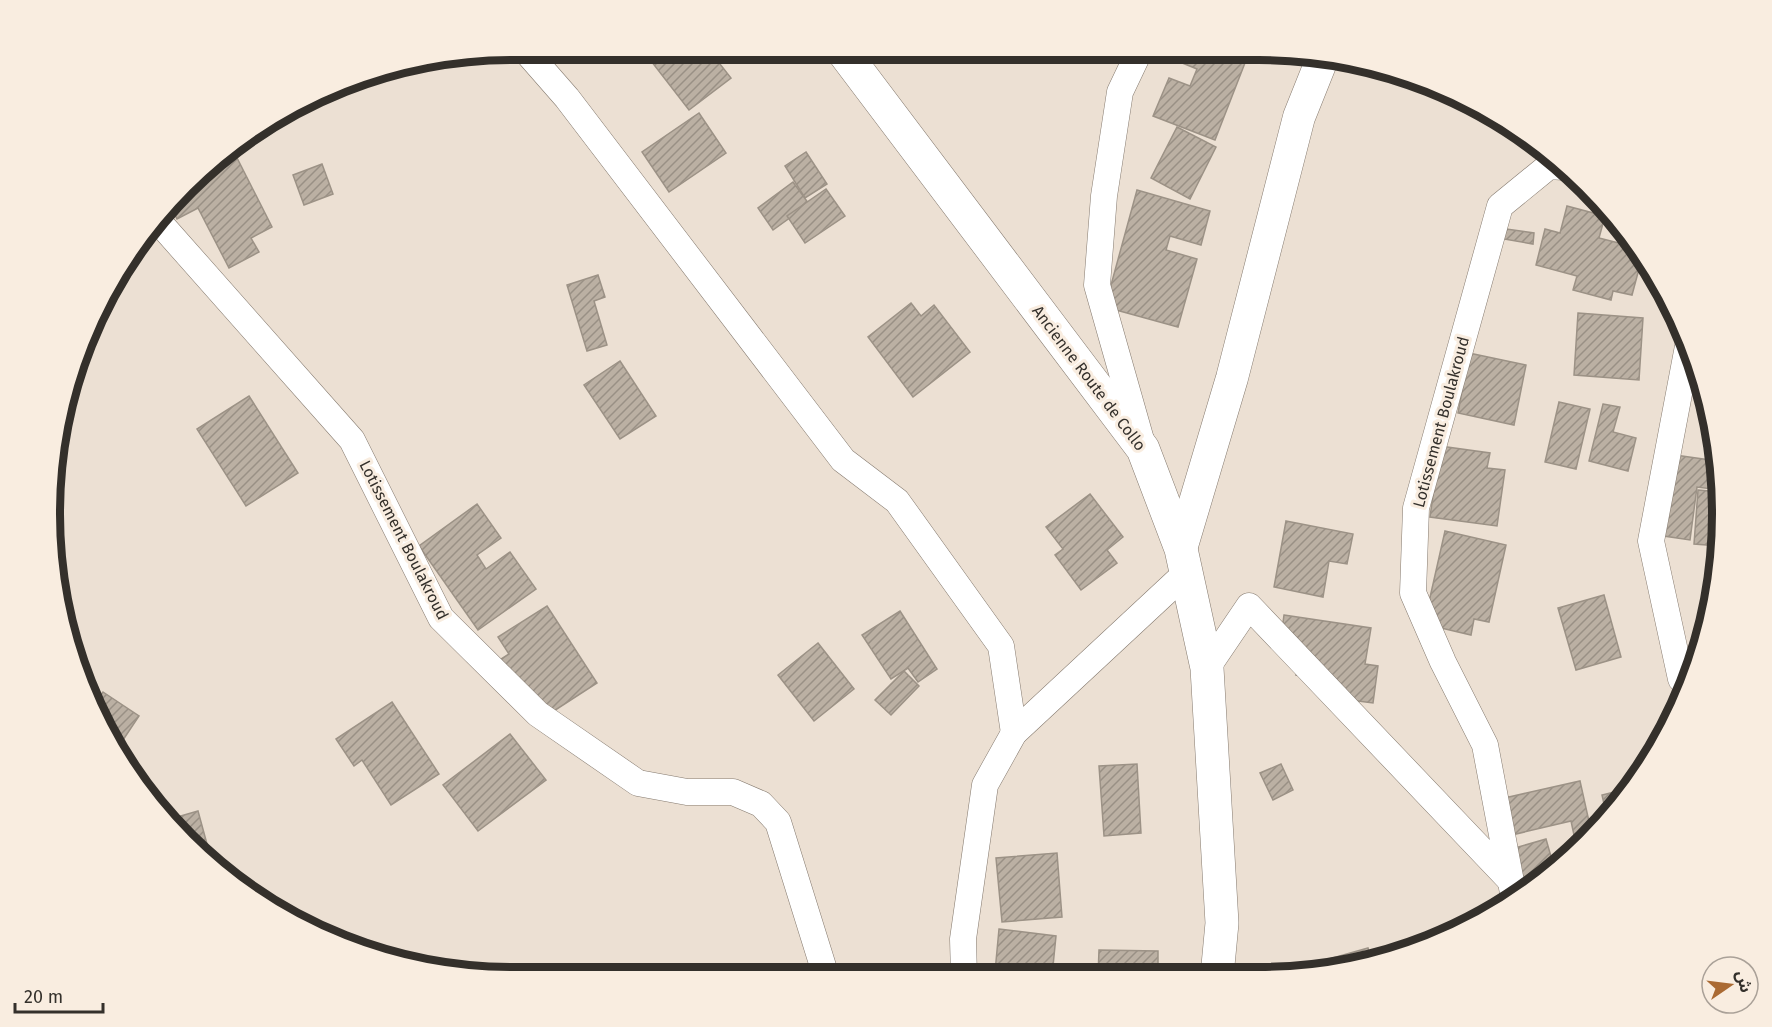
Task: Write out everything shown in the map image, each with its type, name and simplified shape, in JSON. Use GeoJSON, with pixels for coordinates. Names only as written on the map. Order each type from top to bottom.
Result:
{"type":"FeatureCollection","features":[{"type":"Feature","properties":{"kind":"main road","name":"Ancienne Route de Collo"},"geometry":{"type":"LineString","coordinates":[[850,60],[1143,449],[1184,561],[1207,668],[1222,922],[1218,967]]}},
{"type":"Feature","properties":{"kind":"street"},"geometry":{"type":"LineString","coordinates":[[534,60],[567,98],[843,460],[897,501],[1001,646],[1014,733]]}},
{"type":"Feature","properties":{"kind":"street"},"geometry":{"type":"LineString","coordinates":[[1135,60],[1120,92],[1104,196],[1097,285],[1143,449]]}},
{"type":"Feature","properties":{"kind":"street"},"geometry":{"type":"LineString","coordinates":[[964,967],[963,939],[985,785],[1014,733],[1184,561],[1299,117],[1320,64]]}},
{"type":"Feature","properties":{"kind":"street","name":"Lotissement Boulakroud"},"geometry":{"type":"LineString","coordinates":[[1512,889],[1485,745],[1443,662],[1413,593],[1416,508],[1500,206],[1550,166]]}},
{"type":"Feature","properties":{"kind":"street","name":"Lotissement Boulakroud"},"geometry":{"type":"LineString","coordinates":[[163,226],[352,440],[441,618],[538,714],[638,783],[687,792],[733,792],[761,804],[778,822],[823,967]]}},
{"type":"Feature","properties":{"kind":"street"},"geometry":{"type":"LineString","coordinates":[[1683,672],[1651,541],[1685,361]]}},
{"type":"Feature","properties":{"kind":"street","name":"Lotissement Boulakroud"},"geometry":{"type":"LineString","coordinates":[[1207,668],[1249,606],[1512,889]]}},
{"type":"Feature","properties":{"kind":"building"},"geometry":{"type":"Polygon","coordinates":[[[717,60],[731,78],[689,110],[651,61],[717,60]]]}},
{"type":"Feature","properties":{"kind":"building"},"geometry":{"type":"Polygon","coordinates":[[[1175,60],[1246,60],[1215,140],[1153,116],[1169,78],[1190,86],[1197,69],[1175,60]]]}},
{"type":"Feature","properties":{"kind":"building"},"geometry":{"type":"Polygon","coordinates":[[[699,113],[726,153],[669,192],[642,152],[699,113]]]}},
{"type":"Feature","properties":{"kind":"building"},"geometry":{"type":"Polygon","coordinates":[[[1177,127],[1216,147],[1190,199],[1151,178],[1177,127]]]}},
{"type":"Feature","properties":{"kind":"building"},"geometry":{"type":"Polygon","coordinates":[[[806,152],[827,184],[805,198],[785,166],[806,152]]]}},
{"type":"Feature","properties":{"kind":"building"},"geometry":{"type":"Polygon","coordinates":[[[236,155],[272,227],[251,238],[259,252],[229,268],[198,208],[177,219],[174,213],[236,155]]]}},
{"type":"Feature","properties":{"kind":"building"},"geometry":{"type":"Polygon","coordinates":[[[322,164],[333,194],[304,205],[293,175],[322,164]]]}},
{"type":"Feature","properties":{"kind":"building"},"geometry":{"type":"Polygon","coordinates":[[[793,182],[809,204],[773,230],[758,208],[793,182]]]}},
{"type":"Feature","properties":{"kind":"building"},"geometry":{"type":"Polygon","coordinates":[[[826,189],[845,216],[805,243],[787,216],[826,189]]]}},
{"type":"Feature","properties":{"kind":"building"},"geometry":{"type":"Polygon","coordinates":[[[1137,190],[1210,211],[1201,245],[1170,236],[1166,250],[1197,259],[1178,327],[1105,307],[1137,190]]]}},
{"type":"Feature","properties":{"kind":"building"},"geometry":{"type":"Polygon","coordinates":[[[1567,206],[1599,215],[1604,220],[1599,238],[1623,244],[1639,268],[1632,295],[1613,291],[1611,300],[1573,290],[1577,276],[1536,265],[1545,229],[1560,233],[1567,206]]]}},
{"type":"Feature","properties":{"kind":"building"},"geometry":{"type":"Polygon","coordinates":[[[1499,228],[1534,233],[1533,244],[1498,238],[1499,228]]]}},
{"type":"Feature","properties":{"kind":"building"},"geometry":{"type":"Polygon","coordinates":[[[598,275],[605,297],[594,301],[607,345],[587,351],[567,285],[598,275]]]}},
{"type":"Feature","properties":{"kind":"building"},"geometry":{"type":"Polygon","coordinates":[[[911,303],[921,316],[934,305],[970,352],[913,397],[868,337],[911,303]]]}},
{"type":"Feature","properties":{"kind":"building"},"geometry":{"type":"Polygon","coordinates":[[[1578,313],[1643,318],[1639,380],[1574,375],[1578,313]]]}},
{"type":"Feature","properties":{"kind":"building"},"geometry":{"type":"Polygon","coordinates":[[[1469,353],[1526,365],[1514,425],[1458,413],[1469,353]]]}},
{"type":"Feature","properties":{"kind":"building"},"geometry":{"type":"Polygon","coordinates":[[[620,361],[656,416],[620,439],[584,385],[620,361]]]}},
{"type":"Feature","properties":{"kind":"building"},"geometry":{"type":"Polygon","coordinates":[[[249,396],[298,473],[246,506],[197,429],[249,396]]]}},
{"type":"Feature","properties":{"kind":"building"},"geometry":{"type":"Polygon","coordinates":[[[1559,402],[1590,409],[1576,469],[1545,462],[1559,402]]]}},
{"type":"Feature","properties":{"kind":"building"},"geometry":{"type":"Polygon","coordinates":[[[1603,404],[1620,407],[1613,432],[1636,438],[1628,471],[1589,461],[1603,404]]]}},
{"type":"Feature","properties":{"kind":"building"},"geometry":{"type":"Polygon","coordinates":[[[1440,446],[1490,453],[1487,468],[1505,470],[1497,526],[1430,517],[1440,446]]]}},
{"type":"Feature","properties":{"kind":"building"},"geometry":{"type":"Polygon","coordinates":[[[1675,455],[1709,460],[1711,489],[1697,487],[1690,540],[1664,536],[1675,455]]]}},
{"type":"Feature","properties":{"kind":"building"},"geometry":{"type":"Polygon","coordinates":[[[1698,490],[1711,491],[1711,545],[1694,544],[1698,490]]]}},
{"type":"Feature","properties":{"kind":"building"},"geometry":{"type":"Polygon","coordinates":[[[1090,494],[1123,537],[1107,550],[1117,563],[1081,590],[1055,555],[1063,549],[1046,527],[1090,494]]]}},
{"type":"Feature","properties":{"kind":"building"},"geometry":{"type":"Polygon","coordinates":[[[477,504],[501,538],[477,555],[486,569],[510,552],[536,589],[478,630],[419,546],[477,504]]]}},
{"type":"Feature","properties":{"kind":"building"},"geometry":{"type":"Polygon","coordinates":[[[1286,521],[1353,534],[1347,564],[1329,561],[1323,597],[1274,587],[1286,521]]]}},
{"type":"Feature","properties":{"kind":"building"},"geometry":{"type":"Polygon","coordinates":[[[1445,531],[1506,545],[1489,622],[1474,619],[1471,635],[1424,624],[1445,531]]]}},
{"type":"Feature","properties":{"kind":"building"},"geometry":{"type":"Polygon","coordinates":[[[1604,595],[1621,657],[1576,670],[1558,608],[1604,595]]]}},
{"type":"Feature","properties":{"kind":"building"},"geometry":{"type":"Polygon","coordinates":[[[547,606],[597,683],[540,720],[492,665],[509,654],[498,637],[547,606]]]}},
{"type":"Feature","properties":{"kind":"building"},"geometry":{"type":"Polygon","coordinates":[[[900,611],[937,669],[918,682],[908,668],[891,679],[862,635],[900,611]]]}},
{"type":"Feature","properties":{"kind":"building"},"geometry":{"type":"Polygon","coordinates":[[[1284,615],[1371,628],[1365,664],[1378,666],[1373,703],[1335,698],[1337,681],[1296,675],[1300,649],[1280,645],[1284,615]]]}},
{"type":"Feature","properties":{"kind":"building"},"geometry":{"type":"Polygon","coordinates":[[[818,643],[854,689],[814,721],[778,675],[818,643]]]}},
{"type":"Feature","properties":{"kind":"building"},"geometry":{"type":"Polygon","coordinates":[[[904,671],[919,686],[891,715],[875,700],[904,671]]]}},
{"type":"Feature","properties":{"kind":"building"},"geometry":{"type":"Polygon","coordinates":[[[103,692],[139,716],[122,742],[107,714],[99,697],[103,692]]]}},
{"type":"Feature","properties":{"kind":"building"},"geometry":{"type":"Polygon","coordinates":[[[392,702],[439,774],[391,805],[362,760],[354,766],[336,739],[392,702]]]}},
{"type":"Feature","properties":{"kind":"building"},"geometry":{"type":"Polygon","coordinates":[[[510,734],[546,780],[478,831],[443,785],[510,734]]]}},
{"type":"Feature","properties":{"kind":"building"},"geometry":{"type":"Polygon","coordinates":[[[1137,764],[1141,833],[1104,836],[1099,766],[1137,764]]]}},
{"type":"Feature","properties":{"kind":"building"},"geometry":{"type":"Polygon","coordinates":[[[1281,764],[1293,790],[1273,800],[1260,773],[1281,764]]]}},
{"type":"Feature","properties":{"kind":"building"},"geometry":{"type":"Polygon","coordinates":[[[1580,781],[1589,823],[1575,838],[1571,821],[1499,838],[1491,801],[1580,781]]]}},
{"type":"Feature","properties":{"kind":"building"},"geometry":{"type":"Polygon","coordinates":[[[1617,791],[1605,806],[1602,795],[1617,791]]]}},
{"type":"Feature","properties":{"kind":"building"},"geometry":{"type":"Polygon","coordinates":[[[198,811],[208,849],[193,834],[177,817],[198,811]]]}},
{"type":"Feature","properties":{"kind":"building"},"geometry":{"type":"Polygon","coordinates":[[[1546,839],[1552,859],[1518,885],[1508,850],[1546,839]]]}},
{"type":"Feature","properties":{"kind":"building"},"geometry":{"type":"Polygon","coordinates":[[[1057,853],[1062,917],[1002,922],[996,858],[1057,853]]]}},
{"type":"Feature","properties":{"kind":"building"},"geometry":{"type":"Polygon","coordinates":[[[999,929],[1056,936],[1053,967],[995,967],[999,929]]]}},
{"type":"Feature","properties":{"kind":"building"},"geometry":{"type":"Polygon","coordinates":[[[1368,948],[1369,953],[1330,961],[1329,959],[1368,948]]]}},
{"type":"Feature","properties":{"kind":"building"},"geometry":{"type":"Polygon","coordinates":[[[1099,950],[1158,951],[1158,967],[1098,967],[1099,950]]]}}]}
